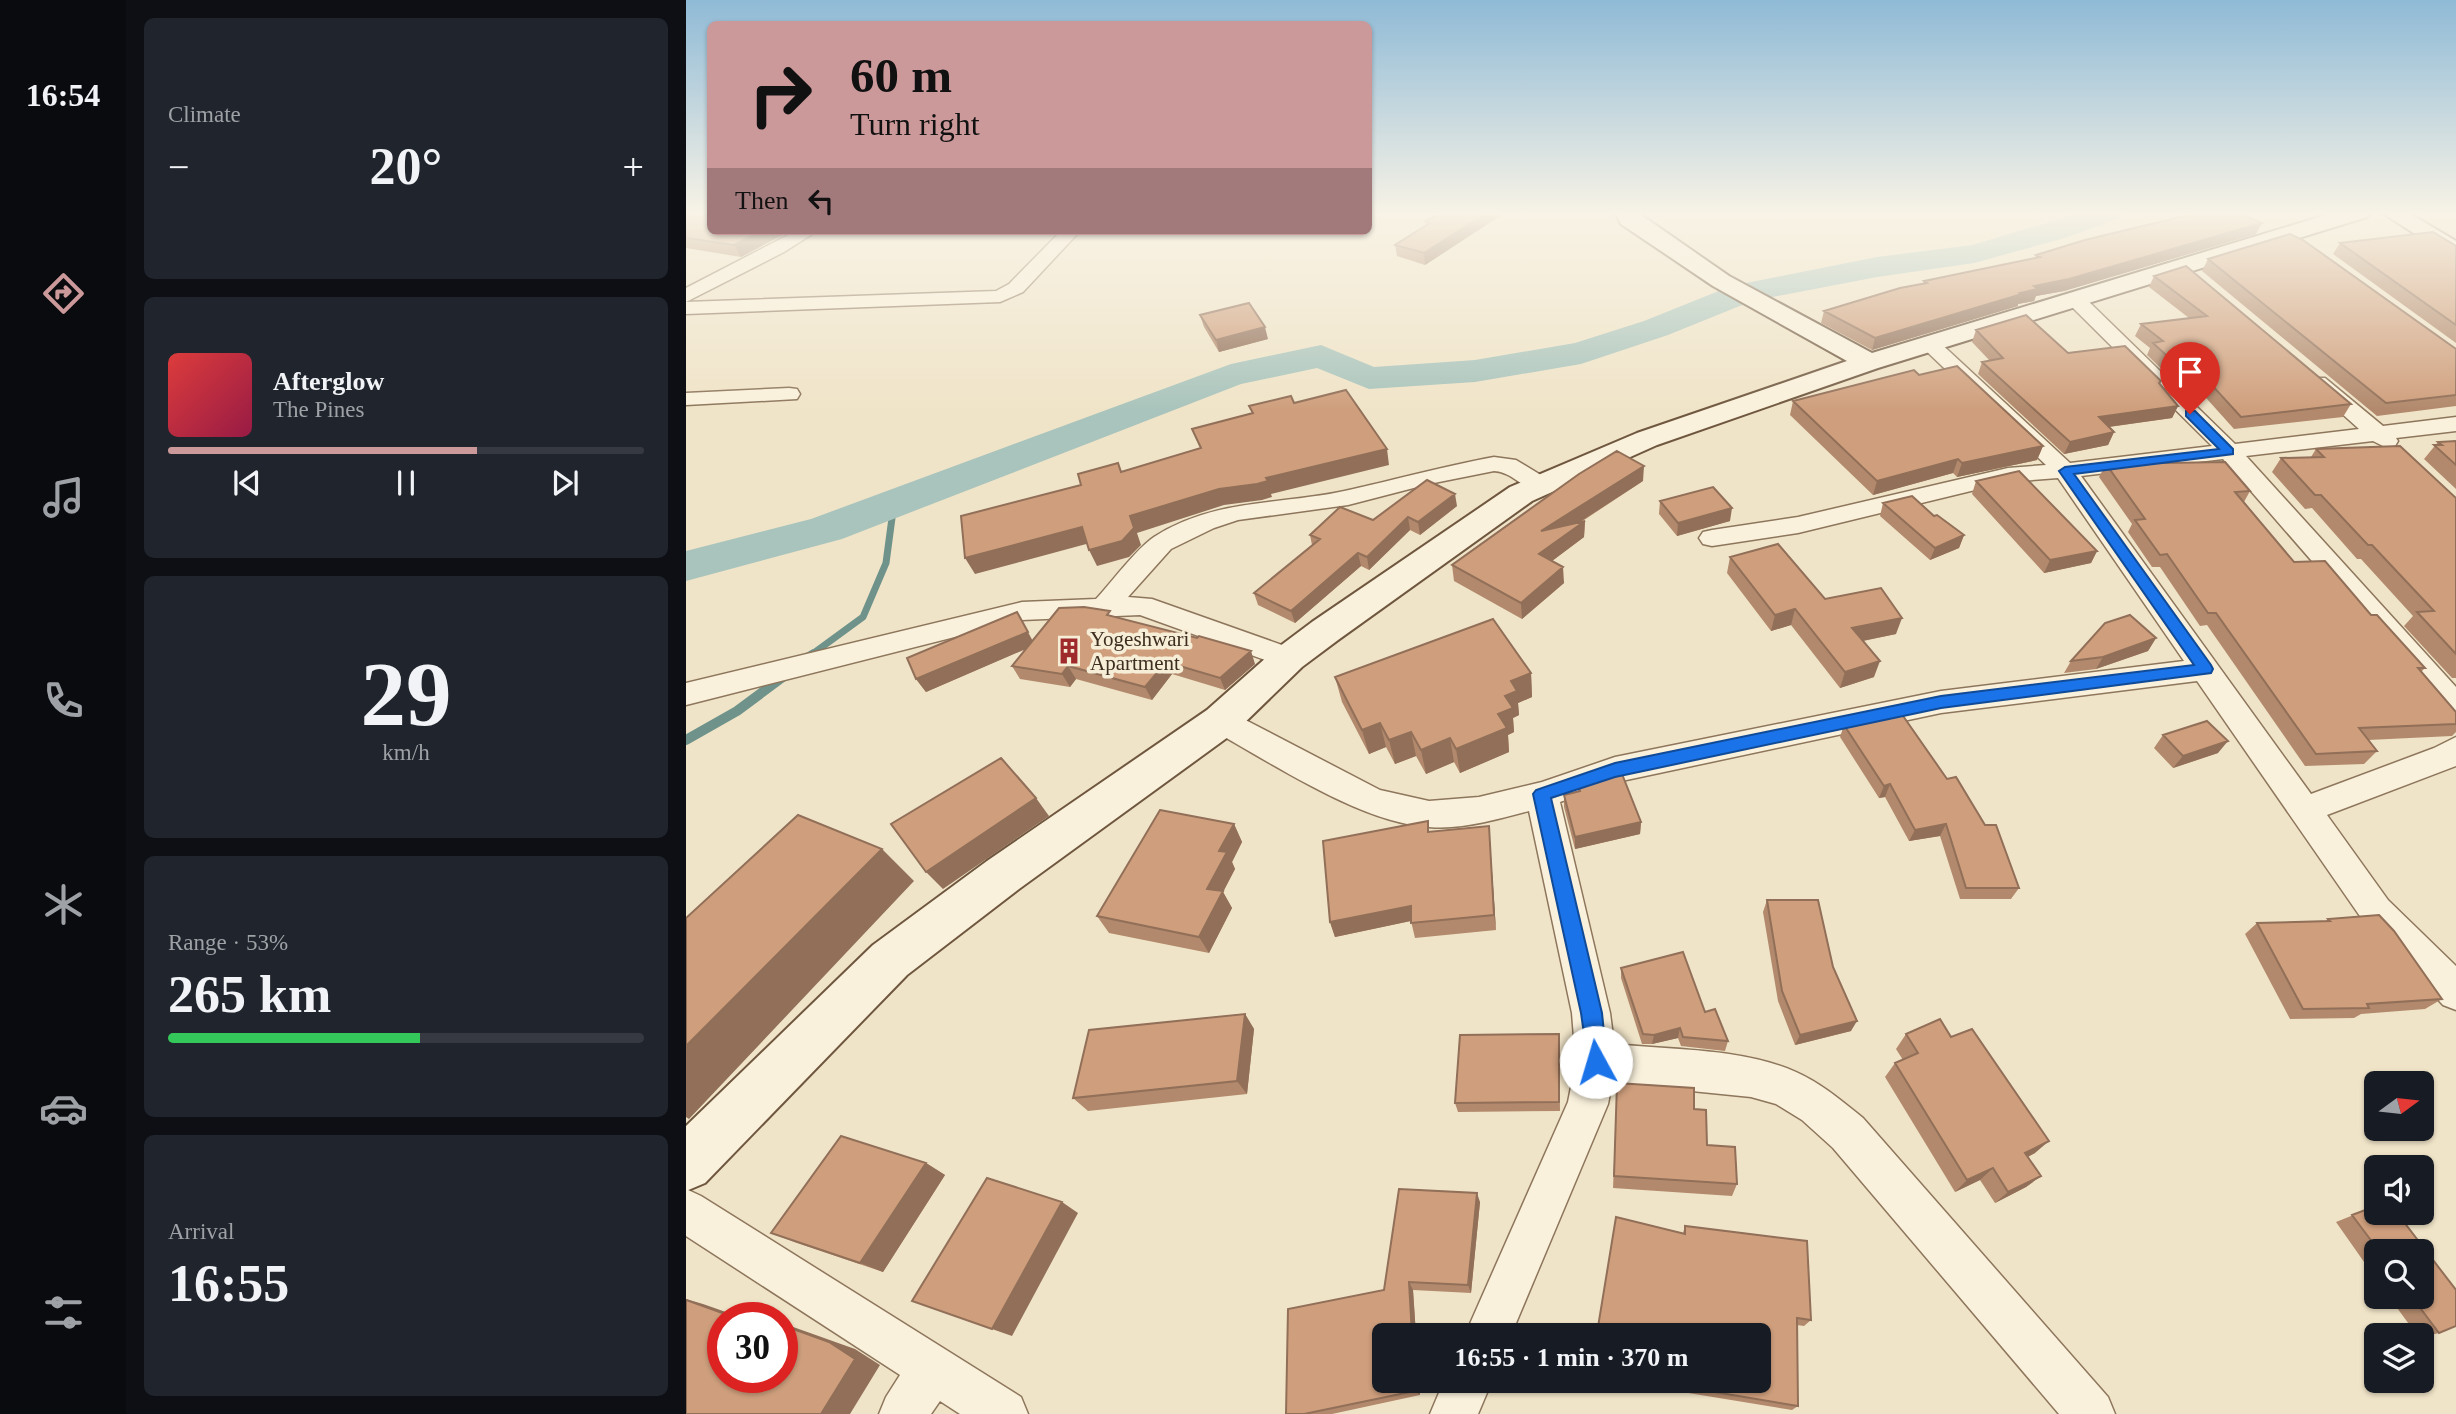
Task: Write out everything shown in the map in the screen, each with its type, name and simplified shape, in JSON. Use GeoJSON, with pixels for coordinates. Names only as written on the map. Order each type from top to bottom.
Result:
{"type":"FeatureCollection","features":[{"type":"Feature","properties":{"kind":"street"},"geometry":{"type":"LineString","coordinates":[[686,296],[719,278]]}},
{"type":"Feature","properties":{"kind":"street"},"geometry":{"type":"LineString","coordinates":[[686,308],[1000,296],[1016,288],[1026,278]]}},
{"type":"Feature","properties":{"kind":"street"},"geometry":{"type":"LineString","coordinates":[[1717,278],[1869,362]]}},
{"type":"Feature","properties":{"kind":"street"},"geometry":{"type":"LineString","coordinates":[[686,1164],[891,960],[1003,876],[1221,721],[1289,658],[1521,494],[1647,439],[1869,362],[2147,278]]}},
{"type":"Feature","properties":{"kind":"street"},"geometry":{"type":"LineString","coordinates":[[2195,278],[2203,285]]}},
{"type":"Feature","properties":{"kind":"street"},"geometry":{"type":"LineString","coordinates":[[2076,300],[2229,452],[2456,706]]}},
{"type":"Feature","properties":{"kind":"street"},"geometry":{"type":"LineString","coordinates":[[1928,343],[2065,471],[2376,911],[2456,992]]}},
{"type":"Feature","properties":{"kind":"street"},"geometry":{"type":"LineString","coordinates":[[2306,372],[2398,451]]}},
{"type":"Feature","properties":{"kind":"street"},"geometry":{"type":"LineString","coordinates":[[686,399],[789,394]]}},
{"type":"Feature","properties":{"kind":"street"},"geometry":{"type":"LineString","coordinates":[[1712,538],[1798,525],[2008,475],[2065,471],[2456,424]]}},
{"type":"Feature","properties":{"kind":"street"},"geometry":{"type":"LineString","coordinates":[[1104,607],[1162,543],[1205,522],[1236,513],[1348,499],[1470,466],[1508,465],[1541,485]]}},
{"type":"Feature","properties":{"kind":"street"},"geometry":{"type":"LineString","coordinates":[[686,694],[1022,611],[1142,606],[1289,658]]}},
{"type":"Feature","properties":{"kind":"street"},"geometry":{"type":"LineString","coordinates":[[1221,721],[1373,802],[1429,814],[1479,810],[1542,794],[1615,770],[1941,702],[2206,669]]}},
{"type":"Feature","properties":{"kind":"street"},"geometry":{"type":"LineString","coordinates":[[2305,810],[2445,757],[2456,750]]}},
{"type":"Feature","properties":{"kind":"street"},"geometry":{"type":"LineString","coordinates":[[1493,1323],[1588,1104],[1596,1062],[1591,1013],[1542,794]]}},
{"type":"Feature","properties":{"kind":"street"},"geometry":{"type":"LineString","coordinates":[[1596,1062],[1751,1077],[1784,1087],[1816,1105],[1847,1132],[2091,1414]]}},
{"type":"Feature","properties":{"kind":"street"},"geometry":{"type":"LineString","coordinates":[[686,1211],[1003,1414]]}},
{"type":"Feature","properties":{"kind":"street"},"geometry":{"type":"LineString","coordinates":[[903,1414],[933,1368]]}},
{"type":"Feature","properties":{"kind":"street"},"geometry":{"type":"LineString","coordinates":[[1454,1414],[1463,1393]]}},
{"type":"Feature","properties":{"kind":"building"},"geometry":{"type":"Polygon","coordinates":[[[1939,278],[2072,278],[2034,286],[2038,289],[1875,338],[1824,311],[1900,288],[1927,283],[1924,281],[1939,278]]]}},
{"type":"Feature","properties":{"kind":"building"},"geometry":{"type":"Polygon","coordinates":[[[2157,278],[2200,278],[2351,404],[2241,417],[2187,358],[2178,366],[2153,343],[2163,341],[2141,324],[2207,316],[2157,278]]]}},
{"type":"Feature","properties":{"kind":"building"},"geometry":{"type":"Polygon","coordinates":[[[2231,278],[2356,278],[2456,349],[2456,395],[2386,403],[2231,278]]]}},
{"type":"Feature","properties":{"kind":"building"},"geometry":{"type":"Polygon","coordinates":[[[2389,278],[2456,278],[2456,325],[2389,278]]]}},
{"type":"Feature","properties":{"kind":"building"},"geometry":{"type":"Polygon","coordinates":[[[1249,303],[1265,327],[1216,340],[1200,315],[1249,303]]]}},
{"type":"Feature","properties":{"kind":"building"},"geometry":{"type":"Polygon","coordinates":[[[2026,315],[2068,353],[2125,346],[2161,381],[2159,383],[2178,406],[2099,417],[2114,432],[2070,442],[1982,362],[2003,358],[1976,330],[2026,315]]]}},
{"type":"Feature","properties":{"kind":"building"},"geometry":{"type":"Polygon","coordinates":[[[1957,366],[2043,446],[1962,463],[1958,459],[1877,481],[1793,401],[1914,370],[1919,375],[1957,366]]]}},
{"type":"Feature","properties":{"kind":"building"},"geometry":{"type":"Polygon","coordinates":[[[1346,390],[1387,449],[1266,478],[1268,481],[1257,484],[1219,489],[1130,516],[1134,528],[1122,541],[1089,550],[1082,527],[965,558],[961,516],[1081,485],[1078,474],[1118,463],[1121,472],[1201,448],[1192,429],[1253,413],[1249,406],[1291,396],[1294,403],[1346,390]]]}},
{"type":"Feature","properties":{"kind":"building"},"geometry":{"type":"Polygon","coordinates":[[[2456,441],[2456,465],[2434,445],[2442,445],[2438,442],[2456,441]]]}},
{"type":"Feature","properties":{"kind":"building"},"geometry":{"type":"Polygon","coordinates":[[[2400,446],[2456,498],[2456,654],[2417,612],[2434,611],[2372,545],[2368,545],[2321,495],[2315,495],[2281,458],[2324,457],[2316,449],[2400,446]]]}},
{"type":"Feature","properties":{"kind":"building"},"geometry":{"type":"Polygon","coordinates":[[[1617,451],[1644,466],[1541,531],[1585,521],[1539,554],[1563,567],[1521,603],[1452,565],[1579,474],[1617,451]]]}},
{"type":"Feature","properties":{"kind":"building"},"geometry":{"type":"Polygon","coordinates":[[[2225,462],[2250,491],[2235,492],[2294,562],[2325,561],[2371,615],[2377,615],[2425,668],[2418,668],[2456,712],[2456,724],[2359,728],[2377,751],[2316,754],[2216,613],[2208,613],[2167,554],[2160,555],[2135,520],[2145,519],[2106,464],[2225,462]]]}},
{"type":"Feature","properties":{"kind":"building"},"geometry":{"type":"Polygon","coordinates":[[[2019,471],[2097,551],[2050,560],[1976,481],[2019,471]]]}},
{"type":"Feature","properties":{"kind":"building"},"geometry":{"type":"Polygon","coordinates":[[[1427,480],[1455,494],[1418,522],[1408,517],[1367,557],[1358,553],[1291,611],[1254,593],[1320,539],[1310,535],[1340,507],[1373,520],[1427,480]]]}},
{"type":"Feature","properties":{"kind":"building"},"geometry":{"type":"Polygon","coordinates":[[[1713,487],[1732,508],[1678,523],[1660,501],[1713,487]]]}},
{"type":"Feature","properties":{"kind":"building"},"geometry":{"type":"Polygon","coordinates":[[[1912,496],[1934,516],[1937,515],[1964,535],[1935,548],[1883,503],[1912,496]]]}},
{"type":"Feature","properties":{"kind":"building"},"geometry":{"type":"Polygon","coordinates":[[[1778,544],[1825,599],[1881,588],[1902,618],[1852,628],[1880,661],[1845,672],[1795,609],[1775,615],[1730,557],[1778,544]]]}},
{"type":"Feature","properties":{"kind":"building"},"geometry":{"type":"Polygon","coordinates":[[[1084,607],[1110,611],[1107,615],[1251,651],[1220,678],[1166,662],[1145,687],[1068,666],[1062,674],[1012,666],[1059,608],[1084,607]]]}},
{"type":"Feature","properties":{"kind":"building"},"geometry":{"type":"Polygon","coordinates":[[[1017,612],[1028,632],[916,679],[907,658],[1017,612]]]}},
{"type":"Feature","properties":{"kind":"building"},"geometry":{"type":"Polygon","coordinates":[[[2130,615],[2156,638],[2103,657],[2071,661],[2105,623],[2130,615]]]}},
{"type":"Feature","properties":{"kind":"building"},"geometry":{"type":"Polygon","coordinates":[[[1493,619],[1531,673],[1511,681],[1517,691],[1505,696],[1513,708],[1498,714],[1507,728],[1456,749],[1450,738],[1421,750],[1411,732],[1389,740],[1380,723],[1362,730],[1335,677],[1493,619]]]}},
{"type":"Feature","properties":{"kind":"building"},"geometry":{"type":"Polygon","coordinates":[[[1901,713],[1947,779],[1956,777],[1985,825],[1996,825],[2019,888],[1966,888],[1946,824],[1915,830],[1890,784],[1884,786],[1844,725],[1901,713]]]}},
{"type":"Feature","properties":{"kind":"building"},"geometry":{"type":"Polygon","coordinates":[[[2207,721],[2228,741],[2183,756],[2163,735],[2207,721]]]}},
{"type":"Feature","properties":{"kind":"building"},"geometry":{"type":"Polygon","coordinates":[[[1001,758],[1036,798],[926,872],[891,824],[1001,758]]]}},
{"type":"Feature","properties":{"kind":"building"},"geometry":{"type":"Polygon","coordinates":[[[1622,774],[1641,822],[1575,837],[1564,795],[1580,791],[1578,786],[1622,774]]]}},
{"type":"Feature","properties":{"kind":"building"},"geometry":{"type":"Polygon","coordinates":[[[1160,810],[1234,824],[1219,851],[1227,852],[1207,889],[1223,891],[1199,937],[1097,916],[1160,810]]]}},
{"type":"Feature","properties":{"kind":"building"},"geometry":{"type":"Polygon","coordinates":[[[798,815],[882,849],[686,1046],[686,918],[798,815]]]}},
{"type":"Feature","properties":{"kind":"building"},"geometry":{"type":"Polygon","coordinates":[[[1428,821],[1428,832],[1489,826],[1494,915],[1411,923],[1411,906],[1330,922],[1323,841],[1428,821]]]}},
{"type":"Feature","properties":{"kind":"building"},"geometry":{"type":"Polygon","coordinates":[[[1767,900],[1818,900],[1833,967],[1857,1021],[1800,1035],[1782,991],[1767,900]]]}},
{"type":"Feature","properties":{"kind":"building"},"geometry":{"type":"Polygon","coordinates":[[[2379,915],[2394,931],[2442,999],[2367,1004],[2369,1008],[2303,1009],[2257,923],[2330,921],[2328,919],[2379,915]]]}},
{"type":"Feature","properties":{"kind":"building"},"geometry":{"type":"Polygon","coordinates":[[[1683,952],[1705,1012],[1715,1009],[1728,1041],[1683,1037],[1680,1028],[1654,1035],[1643,1034],[1621,968],[1683,952]]]}},
{"type":"Feature","properties":{"kind":"building"},"geometry":{"type":"Polygon","coordinates":[[[1245,1014],[1237,1081],[1073,1098],[1089,1030],[1245,1014]]]}},
{"type":"Feature","properties":{"kind":"building"},"geometry":{"type":"Polygon","coordinates":[[[1940,1019],[1951,1037],[1972,1029],[2049,1141],[2025,1153],[2041,1176],[2008,1192],[1993,1168],[1967,1180],[1895,1063],[1918,1053],[1906,1034],[1940,1019]]]}},
{"type":"Feature","properties":{"kind":"building"},"geometry":{"type":"Polygon","coordinates":[[[1559,1034],[1559,1102],[1455,1103],[1460,1035],[1559,1034]]]}},
{"type":"Feature","properties":{"kind":"building"},"geometry":{"type":"Polygon","coordinates":[[[1617,1083],[1694,1088],[1694,1109],[1706,1110],[1707,1145],[1735,1147],[1737,1184],[1614,1176],[1617,1083]]]}},
{"type":"Feature","properties":{"kind":"building"},"geometry":{"type":"Polygon","coordinates":[[[841,1136],[926,1163],[860,1263],[771,1233],[841,1136]]]}},
{"type":"Feature","properties":{"kind":"building"},"geometry":{"type":"Polygon","coordinates":[[[987,1178],[1062,1202],[992,1329],[912,1301],[987,1178]]]}},
{"type":"Feature","properties":{"kind":"building"},"geometry":{"type":"Polygon","coordinates":[[[1399,1189],[1477,1193],[1468,1285],[1409,1282],[1411,1323],[1372,1323],[1372,1393],[1405,1393],[1304,1414],[1286,1414],[1288,1309],[1384,1290],[1399,1189]]]}},
{"type":"Feature","properties":{"kind":"building"},"geometry":{"type":"Polygon","coordinates":[[[2364,1210],[2364,1225],[2406,1225],[2417,1239],[2370,1239],[2352,1215],[2364,1210]]]}},
{"type":"Feature","properties":{"kind":"building"},"geometry":{"type":"Polygon","coordinates":[[[1616,1217],[1685,1234],[1685,1226],[1807,1241],[1811,1320],[1797,1318],[1798,1406],[1721,1393],[1771,1393],[1771,1323],[1599,1323],[1616,1217]]]}},
{"type":"Feature","properties":{"kind":"building"},"geometry":{"type":"Polygon","coordinates":[[[2434,1261],[2456,1290],[2456,1326],[2439,1333],[2421,1309],[2434,1309],[2434,1261]]]}},
{"type":"Feature","properties":{"kind":"building"},"geometry":{"type":"Polygon","coordinates":[[[686,1300],[707,1308],[707,1393],[798,1393],[798,1331],[829,1342],[855,1359],[821,1414],[686,1414],[686,1300]]]}},
{"type":"Feature","properties":{"kind":"waterway"},"geometry":{"type":"LineString","coordinates":[[686,566],[826,529],[1231,375],[1321,356],[1369,378],[1475,371],[1581,353],[1656,328],[1743,293],[1820,278]]}},
{"type":"Feature","properties":{"kind":"waterway"},"geometry":{"type":"LineString","coordinates":[[811,655],[863,617],[886,563],[894,503]]}},
{"type":"Feature","properties":{"kind":"waterway"},"geometry":{"type":"LineString","coordinates":[[809,657],[814,654]]}},
{"type":"Feature","properties":{"kind":"waterway"},"geometry":{"type":"LineString","coordinates":[[686,740],[737,711],[784,676]]}},
{"type":"Feature","properties":{"kind":"place","name":"Yogeshwari Apartment"},"geometry":{"type":"Point","coordinates":[1069,651]}},
{"type":"Feature","properties":{"kind":"route"},"geometry":{"type":"LineString","coordinates":[[1596,1062],[1591,1013],[1542,794],[1615,770],[1941,702],[2206,669],[2065,471],[2229,452],[2190,414]]}}]}
